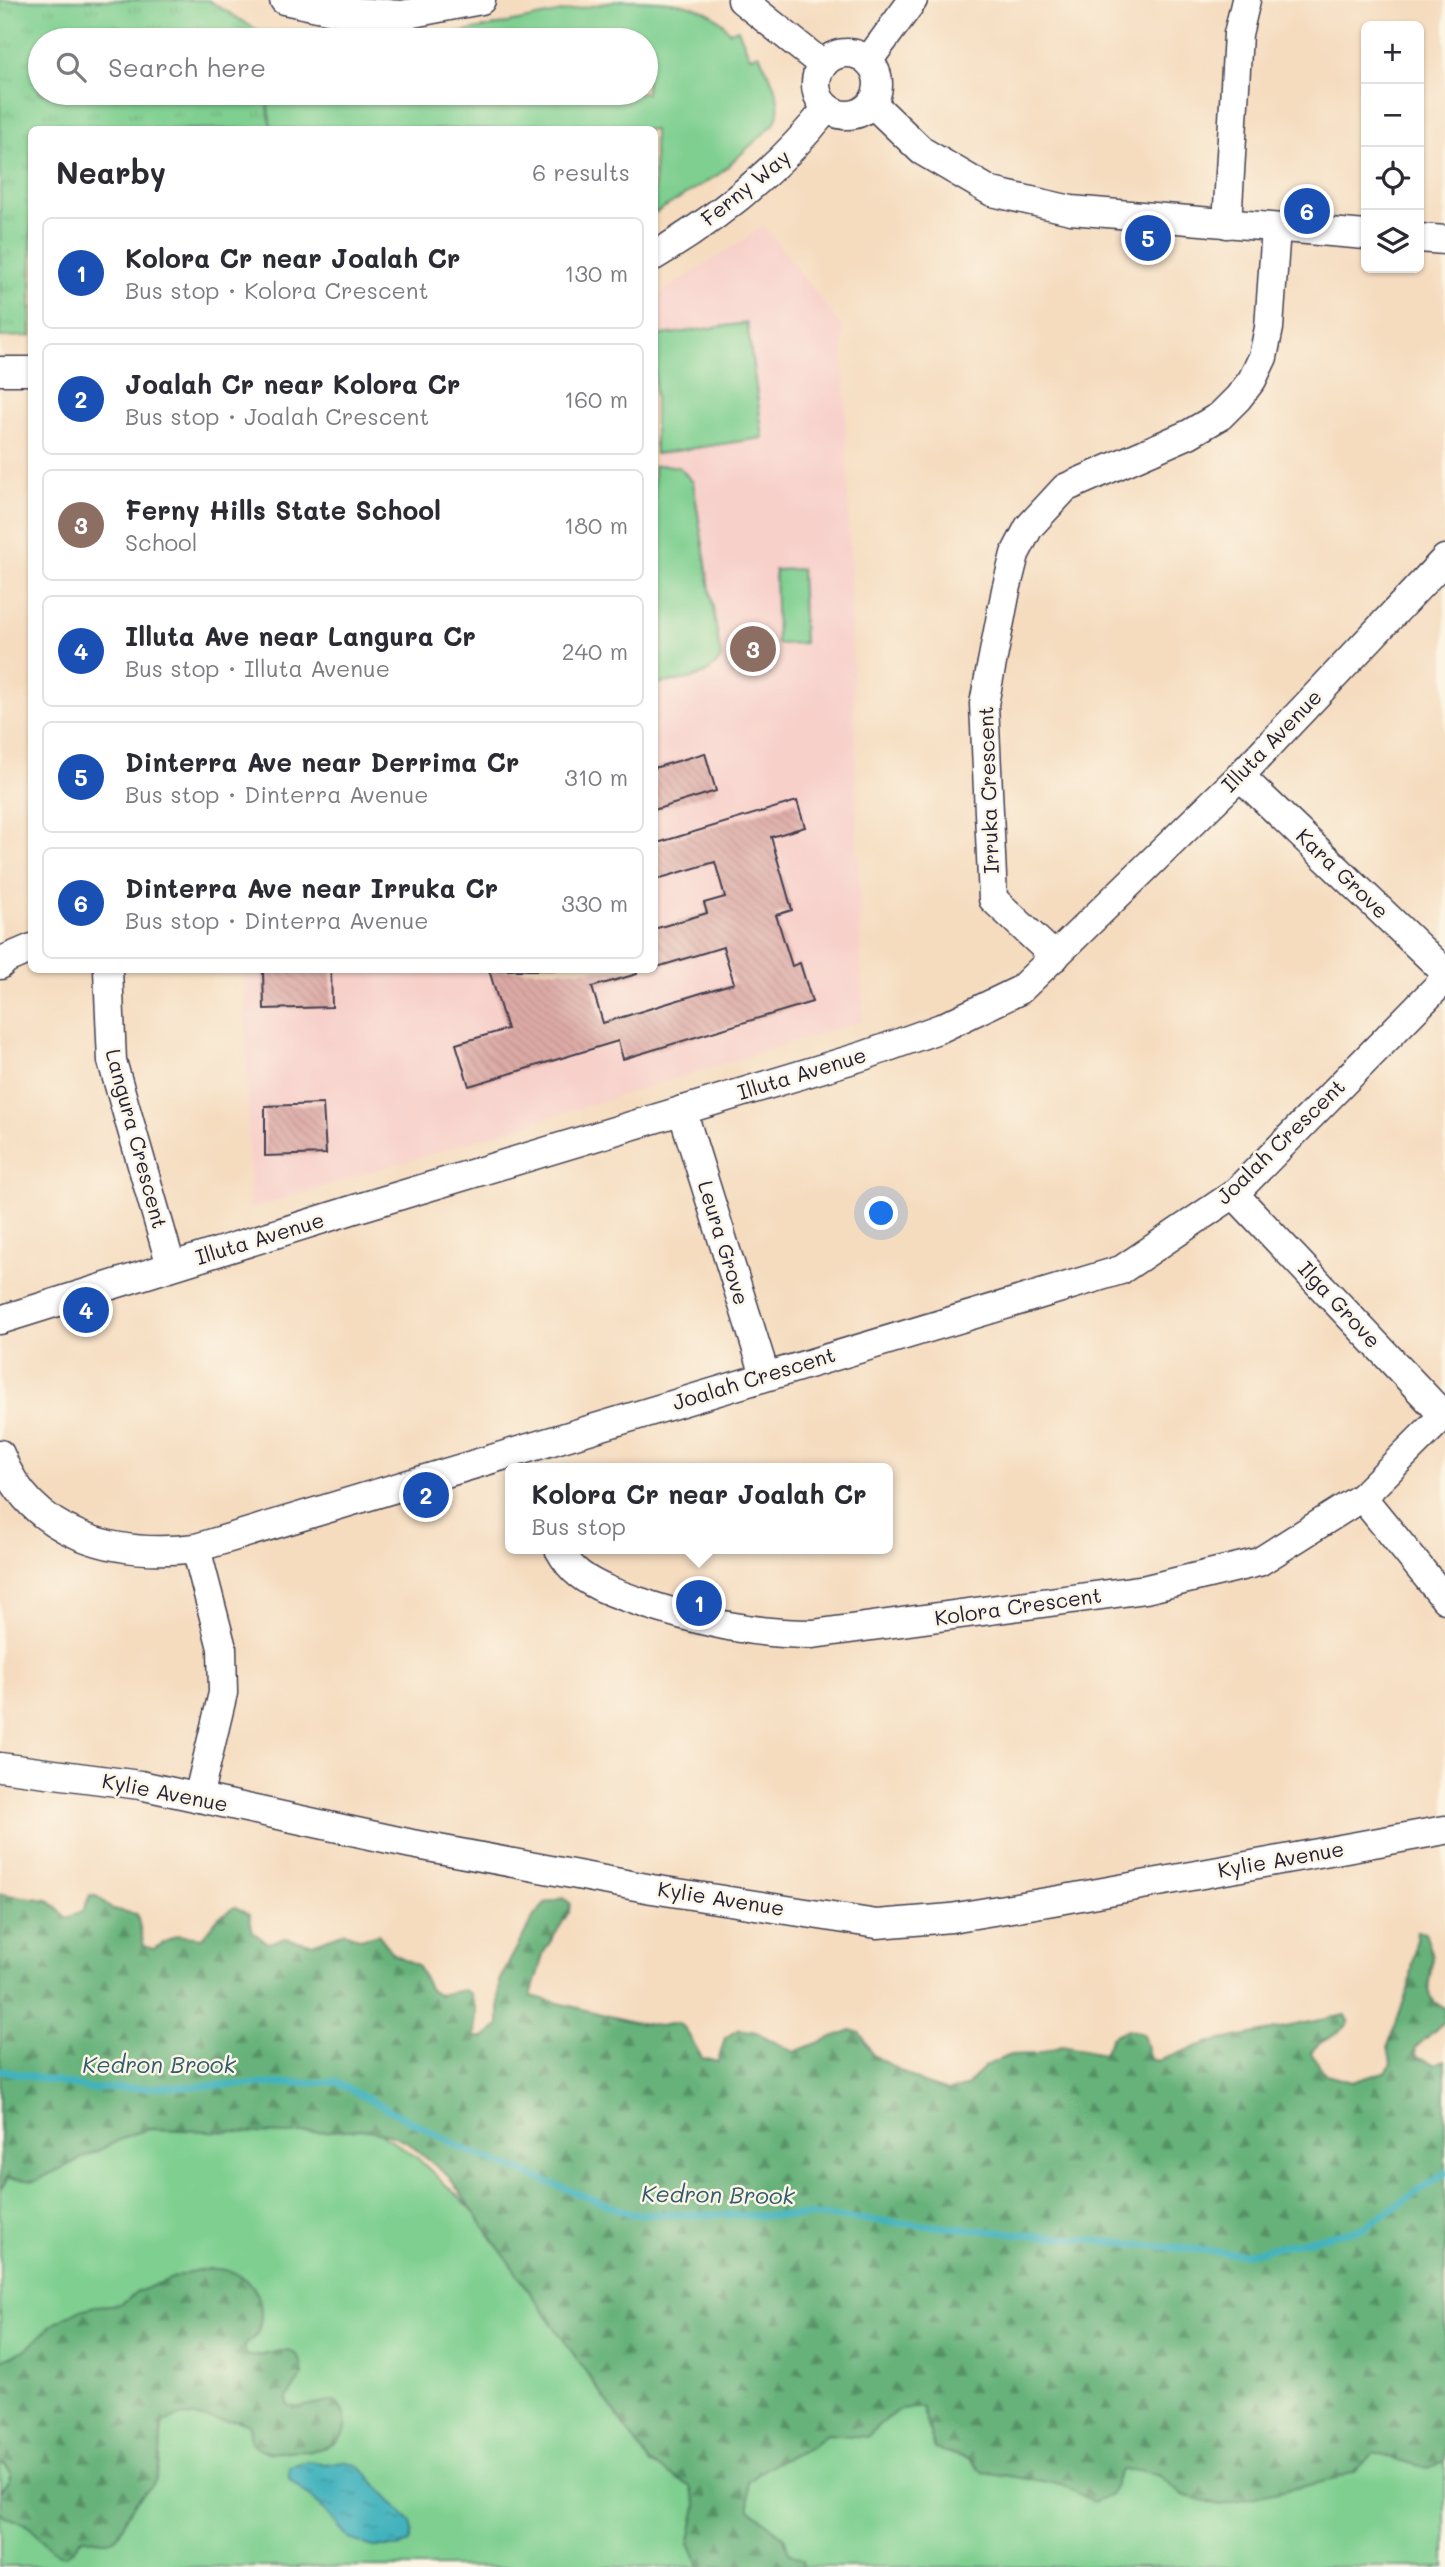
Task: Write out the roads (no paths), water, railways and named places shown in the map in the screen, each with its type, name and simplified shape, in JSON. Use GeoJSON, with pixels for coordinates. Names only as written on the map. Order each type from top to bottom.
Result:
{"type":"FeatureCollection","features":[{"type":"Feature","properties":{"kind":"street"},"geometry":{"type":"LineString","coordinates":[[284,0],[337,11],[402,16],[481,0]]}},
{"type":"Feature","properties":{"kind":"street"},"geometry":{"type":"LineString","coordinates":[[742,0],[823,65]]}},
{"type":"Feature","properties":{"kind":"street"},"geometry":{"type":"LineString","coordinates":[[868,61],[913,0]]}},
{"type":"Feature","properties":{"kind":"street"},"geometry":{"type":"LineString","coordinates":[[1227,224],[1238,34],[1246,0]]}},
{"type":"Feature","properties":{"kind":"street"},"geometry":{"type":"LineString","coordinates":[[847,53],[868,61],[878,82],[872,103],[864,110],[851,115],[840,114],[827,108],[816,88],[817,77],[823,65],[831,58],[847,53]]}},
{"type":"Feature","properties":{"kind":"street"},"geometry":{"type":"LineString","coordinates":[[872,103],[922,151],[992,192],[1071,211],[1361,235]]}},
{"type":"Feature","properties":{"kind":"street","name":"Ferny Way"},"geometry":{"type":"LineString","coordinates":[[658,253],[721,213],[755,186],[798,145],[827,108]]}},
{"type":"Feature","properties":{"kind":"street","name":"Irruka Crescent"},"geometry":{"type":"LineString","coordinates":[[1055,957],[993,899],[984,704],[1015,554],[1029,527],[1065,488],[1189,434],[1220,416],[1238,398],[1252,380],[1265,347],[1273,291],[1276,228]]}},
{"type":"Feature","properties":{"kind":"street"},"geometry":{"type":"LineString","coordinates":[[1424,238],[1445,240]]}},
{"type":"Feature","properties":{"kind":"street"},"geometry":{"type":"LineString","coordinates":[[0,371],[28,371]]}},
{"type":"Feature","properties":{"kind":"street","name":"Illuta Avenue"},"geometry":{"type":"LineString","coordinates":[[0,1320],[863,1056],[941,1028],[1020,989],[1240,776],[1445,559]]}},
{"type":"Feature","properties":{"kind":"street","name":"Kara Grove"},"geometry":{"type":"LineString","coordinates":[[1240,776],[1445,971]]}},
{"type":"Feature","properties":{"kind":"street"},"geometry":{"type":"LineString","coordinates":[[0,965],[6,958],[28,950]]}},
{"type":"Feature","properties":{"kind":"street","name":"Langura Crescent"},"geometry":{"type":"LineString","coordinates":[[108,973],[112,1061],[118,1089],[171,1266]]}},
{"type":"Feature","properties":{"kind":"street","name":"Joalah Crescent"},"geometry":{"type":"LineString","coordinates":[[525,1460],[765,1375],[1121,1270],[1234,1194],[1445,979]]}},
{"type":"Feature","properties":{"kind":"street","name":"Leura Grove"},"geometry":{"type":"LineString","coordinates":[[682,1110],[765,1375]]}},
{"type":"Feature","properties":{"kind":"street","name":"Ilga Grove"},"geometry":{"type":"LineString","coordinates":[[1234,1194],[1444,1415]]}},
{"type":"Feature","properties":{"kind":"street","name":"Kolora Crescent"},"geometry":{"type":"LineString","coordinates":[[563,1554],[579,1574],[632,1599],[744,1631],[778,1634],[813,1634],[1146,1590],[1259,1563],[1362,1497],[1444,1415]]}},
{"type":"Feature","properties":{"kind":"street","name":"Joalah Crescent"},"geometry":{"type":"LineString","coordinates":[[0,1454],[6,1469],[24,1494],[52,1523],[80,1536],[138,1551],[196,1548],[505,1465]]}},
{"type":"Feature","properties":{"kind":"street"},"geometry":{"type":"LineString","coordinates":[[1362,1497],[1445,1599]]}},
{"type":"Feature","properties":{"kind":"street"},"geometry":{"type":"LineString","coordinates":[[196,1548],[222,1648],[223,1693],[198,1798]]}},
{"type":"Feature","properties":{"kind":"street","name":"Kylie Avenue"},"geometry":{"type":"LineString","coordinates":[[0,1767],[140,1785],[440,1849],[652,1889],[877,1924],[951,1918],[1032,1905],[1445,1830]]}},
{"type":"Feature","properties":{"kind":"water"},"geometry":{"type":"Polygon","coordinates":[[[308,2461],[326,2464],[344,2461],[359,2466],[411,2522],[413,2531],[410,2542],[398,2547],[373,2547],[349,2539],[326,2511],[289,2479],[289,2466],[308,2461]]]}},
{"type":"Feature","properties":{"kind":"waterway","name":"Kedron Brook"},"geometry":{"type":"LineString","coordinates":[[0,2070],[90,2089],[336,2082],[466,2150],[631,2214],[823,2216],[1244,2254],[1364,2228],[1445,2173]]}},
{"type":"Feature","properties":{"kind":"place","name":"Dinterra Ave near Irruka Cr"},"geometry":{"type":"Point","coordinates":[1307,211]}},
{"type":"Feature","properties":{"kind":"place","name":"Dinterra Ave near Derrima Cr"},"geometry":{"type":"Point","coordinates":[1148,238]}},
{"type":"Feature","properties":{"kind":"place","name":"Ferny Hills State School"},"geometry":{"type":"Point","coordinates":[753,649]}},
{"type":"Feature","properties":{"kind":"place","name":"Illuta Ave near Langura Cr"},"geometry":{"type":"Point","coordinates":[86,1310]}},
{"type":"Feature","properties":{"kind":"place","name":"Joalah Cr near Kolora Cr"},"geometry":{"type":"Point","coordinates":[426,1495]}},
{"type":"Feature","properties":{"kind":"place","name":"Kolora Cr near Joalah Cr"},"geometry":{"type":"Point","coordinates":[699,1603]}}]}
